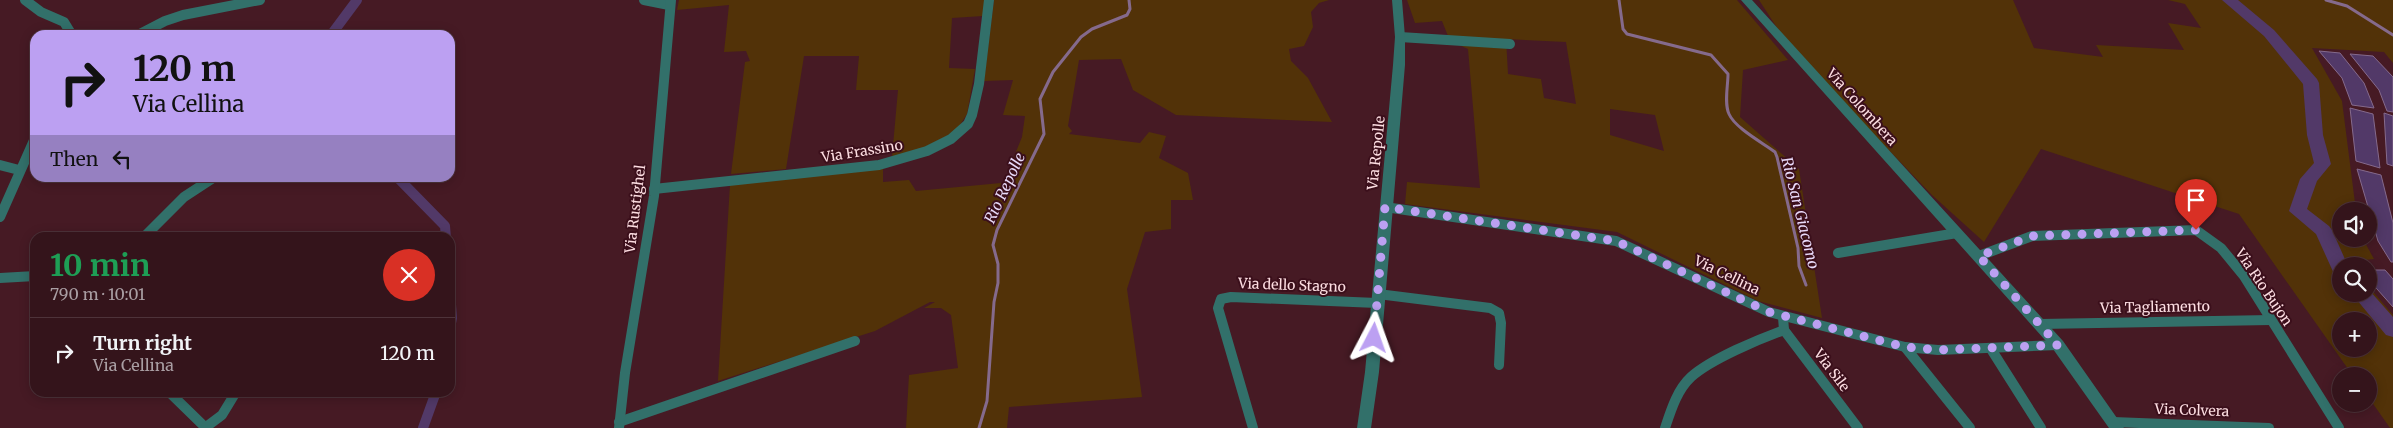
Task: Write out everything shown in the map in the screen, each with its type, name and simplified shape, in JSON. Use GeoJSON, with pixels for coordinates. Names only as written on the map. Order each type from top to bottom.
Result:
{"type":"FeatureCollection","features":[{"type":"Feature","properties":{"kind":"street"},"geometry":{"type":"LineString","coordinates":[[25,0],[41,12],[64,22],[69,30]]}},
{"type":"Feature","properties":{"kind":"street"},"geometry":{"type":"LineString","coordinates":[[148,30],[183,14],[260,0]]}},
{"type":"Feature","properties":{"kind":"street"},"geometry":{"type":"LineString","coordinates":[[644,0],[670,2]]}},
{"type":"Feature","properties":{"kind":"street","name":"Via Frassino"},"geometry":{"type":"LineString","coordinates":[[654,189],[723,180],[878,165],[911,157],[959,134],[969,123],[977,97],[989,0]]}},
{"type":"Feature","properties":{"kind":"street","name":"Via Repolle"},"geometry":{"type":"LineString","coordinates":[[1364,428],[1372,372],[1400,37],[1397,0]]}},
{"type":"Feature","properties":{"kind":"street","name":"Via Colombera"},"geometry":{"type":"LineString","coordinates":[[1746,0],[2040,324],[2058,345],[2115,425]]}},
{"type":"Feature","properties":{"kind":"street","name":"Via Rustighel"},"geometry":{"type":"LineString","coordinates":[[670,2],[654,189],[619,425],[855,341]]}},
{"type":"Feature","properties":{"kind":"street"},"geometry":{"type":"LineString","coordinates":[[1400,37],[1510,44]]}},
{"type":"Feature","properties":{"kind":"street"},"geometry":{"type":"LineString","coordinates":[[0,217],[30,148]]}},
{"type":"Feature","properties":{"kind":"street"},"geometry":{"type":"LineString","coordinates":[[0,165],[19,170]]}},
{"type":"Feature","properties":{"kind":"street"},"geometry":{"type":"LineString","coordinates":[[148,232],[166,212],[204,182]]}},
{"type":"Feature","properties":{"kind":"street","name":"Via Cellina"},"geometry":{"type":"LineString","coordinates":[[1385,207],[1616,241],[1783,317],[1905,347],[1938,350],[2058,345]]}},
{"type":"Feature","properties":{"kind":"street","name":"Via Rio Bujon"},"geometry":{"type":"LineString","coordinates":[[1979,256],[2032,236],[2196,230],[2207,235],[2225,252],[2271,320],[2339,428]]}},
{"type":"Feature","properties":{"kind":"street"},"geometry":{"type":"LineString","coordinates":[[1838,253],[1957,233]]}},
{"type":"Feature","properties":{"kind":"street"},"geometry":{"type":"LineString","coordinates":[[0,278],[30,276]]}},
{"type":"Feature","properties":{"kind":"street","name":"Via dello Stagno"},"geometry":{"type":"LineString","coordinates":[[1253,428],[1218,308],[1220,299],[1231,297],[1378,299]]}},
{"type":"Feature","properties":{"kind":"street"},"geometry":{"type":"LineString","coordinates":[[1378,299],[1490,308],[1499,314],[1501,322],[1499,365]]}},
{"type":"Feature","properties":{"kind":"street"},"geometry":{"type":"LineString","coordinates":[[1665,428],[1675,400],[1692,376],[1730,355],[1784,330],[1783,317]]}},
{"type":"Feature","properties":{"kind":"street","name":"Via Tagliamento"},"geometry":{"type":"LineString","coordinates":[[2040,324],[2271,320]]}},
{"type":"Feature","properties":{"kind":"street","name":"Via Sile"},"geometry":{"type":"LineString","coordinates":[[1784,330],[1858,428]]}},
{"type":"Feature","properties":{"kind":"street"},"geometry":{"type":"LineString","coordinates":[[1905,347],[1970,428]]}},
{"type":"Feature","properties":{"kind":"street"},"geometry":{"type":"LineString","coordinates":[[1991,349],[2041,428]]}},
{"type":"Feature","properties":{"kind":"street"},"geometry":{"type":"LineString","coordinates":[[174,397],[206,427],[222,415],[233,397]]}},
{"type":"Feature","properties":{"kind":"street","name":"Via Colvera"},"geometry":{"type":"LineString","coordinates":[[2115,425],[2268,428]]}},
{"type":"Feature","properties":{"kind":"shaded area"},"geometry":{"type":"Polygon","coordinates":[[[679,0],[985,0],[983,16],[952,18],[949,68],[975,69],[967,114],[956,131],[912,154],[892,157],[898,90],[856,90],[859,56],[804,56],[786,169],[731,174],[745,62],[750,61],[746,51],[724,52],[729,5],[677,10],[679,0]]]}},
{"type":"Feature","properties":{"kind":"shaded area"},"geometry":{"type":"Polygon","coordinates":[[[994,0],[1329,0],[1319,3],[1311,12],[1313,27],[1304,46],[1289,49],[1291,61],[1308,78],[1332,122],[1176,115],[1133,90],[1121,59],[1079,60],[1068,126],[1072,131],[1069,134],[1140,143],[1149,132],[1166,136],[1159,158],[1188,173],[1193,200],[1171,200],[1171,229],[1145,232],[1127,289],[1142,397],[1009,407],[1007,428],[906,428],[909,375],[958,368],[951,315],[941,308],[924,308],[935,302],[930,302],[875,331],[718,381],[730,185],[883,167],[883,182],[909,180],[916,191],[1001,183],[1008,179],[1017,162],[1013,159],[1022,137],[1025,116],[1003,115],[1013,80],[984,81],[994,0]]]}},
{"type":"Feature","properties":{"kind":"shaded area"},"geometry":{"type":"Polygon","coordinates":[[[1407,0],[1737,0],[1788,60],[1743,70],[1740,117],[1799,169],[1822,318],[1758,301],[1617,232],[1405,204],[1407,182],[1480,188],[1468,49],[1450,41],[1442,21],[1415,23],[1407,0]],[[1506,39],[1508,74],[1541,79],[1544,98],[1576,104],[1566,42],[1506,39]],[[1610,109],[1610,135],[1664,151],[1655,115],[1610,109]]]}},
{"type":"Feature","properties":{"kind":"shaded area"},"geometry":{"type":"Polygon","coordinates":[[[1759,0],[2013,0],[2034,48],[2103,57],[2096,45],[2184,50],[2168,23],[2201,28],[2185,4],[2168,0],[2393,0],[2393,63],[2384,52],[2312,48],[2342,101],[2355,202],[2332,202],[2332,247],[2367,247],[2373,257],[2332,257],[2332,302],[2377,302],[2377,296],[2393,315],[2393,428],[2390,428],[2377,409],[2377,367],[2347,367],[2340,357],[2377,357],[2377,312],[2332,312],[2332,346],[2239,214],[2041,149],[1984,242],[1932,195],[1789,46],[1759,0]]]}},
{"type":"Feature","properties":{"kind":"shaded area"},"geometry":{"type":"Polygon","coordinates":[[[2319,51],[2340,53],[2364,83],[2374,108],[2352,105],[2342,78],[2319,51]]]}},
{"type":"Feature","properties":{"kind":"shaded area"},"geometry":{"type":"Polygon","coordinates":[[[2350,54],[2373,56],[2393,77],[2393,112],[2387,111],[2379,90],[2350,54]]]}},
{"type":"Feature","properties":{"kind":"shaded area"},"geometry":{"type":"Polygon","coordinates":[[[2350,108],[2373,114],[2380,168],[2356,161],[2350,108]]]}},
{"type":"Feature","properties":{"kind":"shaded area"},"geometry":{"type":"Polygon","coordinates":[[[2384,113],[2393,116],[2393,166],[2387,164],[2384,113]]]}},
{"type":"Feature","properties":{"kind":"shaded area"},"geometry":{"type":"Polygon","coordinates":[[[2357,169],[2381,175],[2393,223],[2393,262],[2391,262],[2377,238],[2377,202],[2367,202],[2357,169]]]}},
{"type":"Feature","properties":{"kind":"shaded area"},"geometry":{"type":"Polygon","coordinates":[[[2377,270],[2385,270],[2393,279],[2393,307],[2377,289],[2377,270]]]}},
{"type":"Feature","properties":{"kind":"waterway"},"geometry":{"type":"LineString","coordinates":[[335,30],[357,0]]}},
{"type":"Feature","properties":{"kind":"waterway","name":"Rio Repolle"},"geometry":{"type":"LineString","coordinates":[[979,428],[987,401],[994,302],[998,283],[998,264],[993,245],[997,230],[1044,134],[1040,99],[1053,72],[1081,37],[1092,29],[1127,15],[1130,9],[1129,0]]}},
{"type":"Feature","properties":{"kind":"waterway","name":"Rio San Giacomo"},"geometry":{"type":"LineString","coordinates":[[1619,0],[1623,29],[1627,34],[1711,55],[1728,74],[1726,100],[1729,114],[1737,125],[1775,152],[1777,157],[1798,248],[1799,266],[1806,285]]}},
{"type":"Feature","properties":{"kind":"waterway"},"geometry":{"type":"LineString","coordinates":[[2229,0],[2269,33],[2311,83],[2315,135],[2323,164],[2309,179],[2298,211],[2323,230],[2335,257]]}},
{"type":"Feature","properties":{"kind":"waterway"},"geometry":{"type":"LineString","coordinates":[[2326,0],[2347,6],[2393,35]]}},
{"type":"Feature","properties":{"kind":"waterway"},"geometry":{"type":"LineString","coordinates":[[402,182],[445,226],[446,232]]}},
{"type":"Feature","properties":{"kind":"waterway"},"geometry":{"type":"LineString","coordinates":[[2368,302],[2393,330]]}},
{"type":"Feature","properties":{"kind":"waterway"},"geometry":{"type":"LineString","coordinates":[[423,428],[434,397]]}},
{"type":"Feature","properties":{"kind":"route"},"geometry":{"type":"LineString","coordinates":[[1374,338],[1385,207],[1616,241],[1783,317],[1905,347],[1938,350],[2058,345],[1979,256],[2032,236],[2063,233],[2196,230]]}}]}
